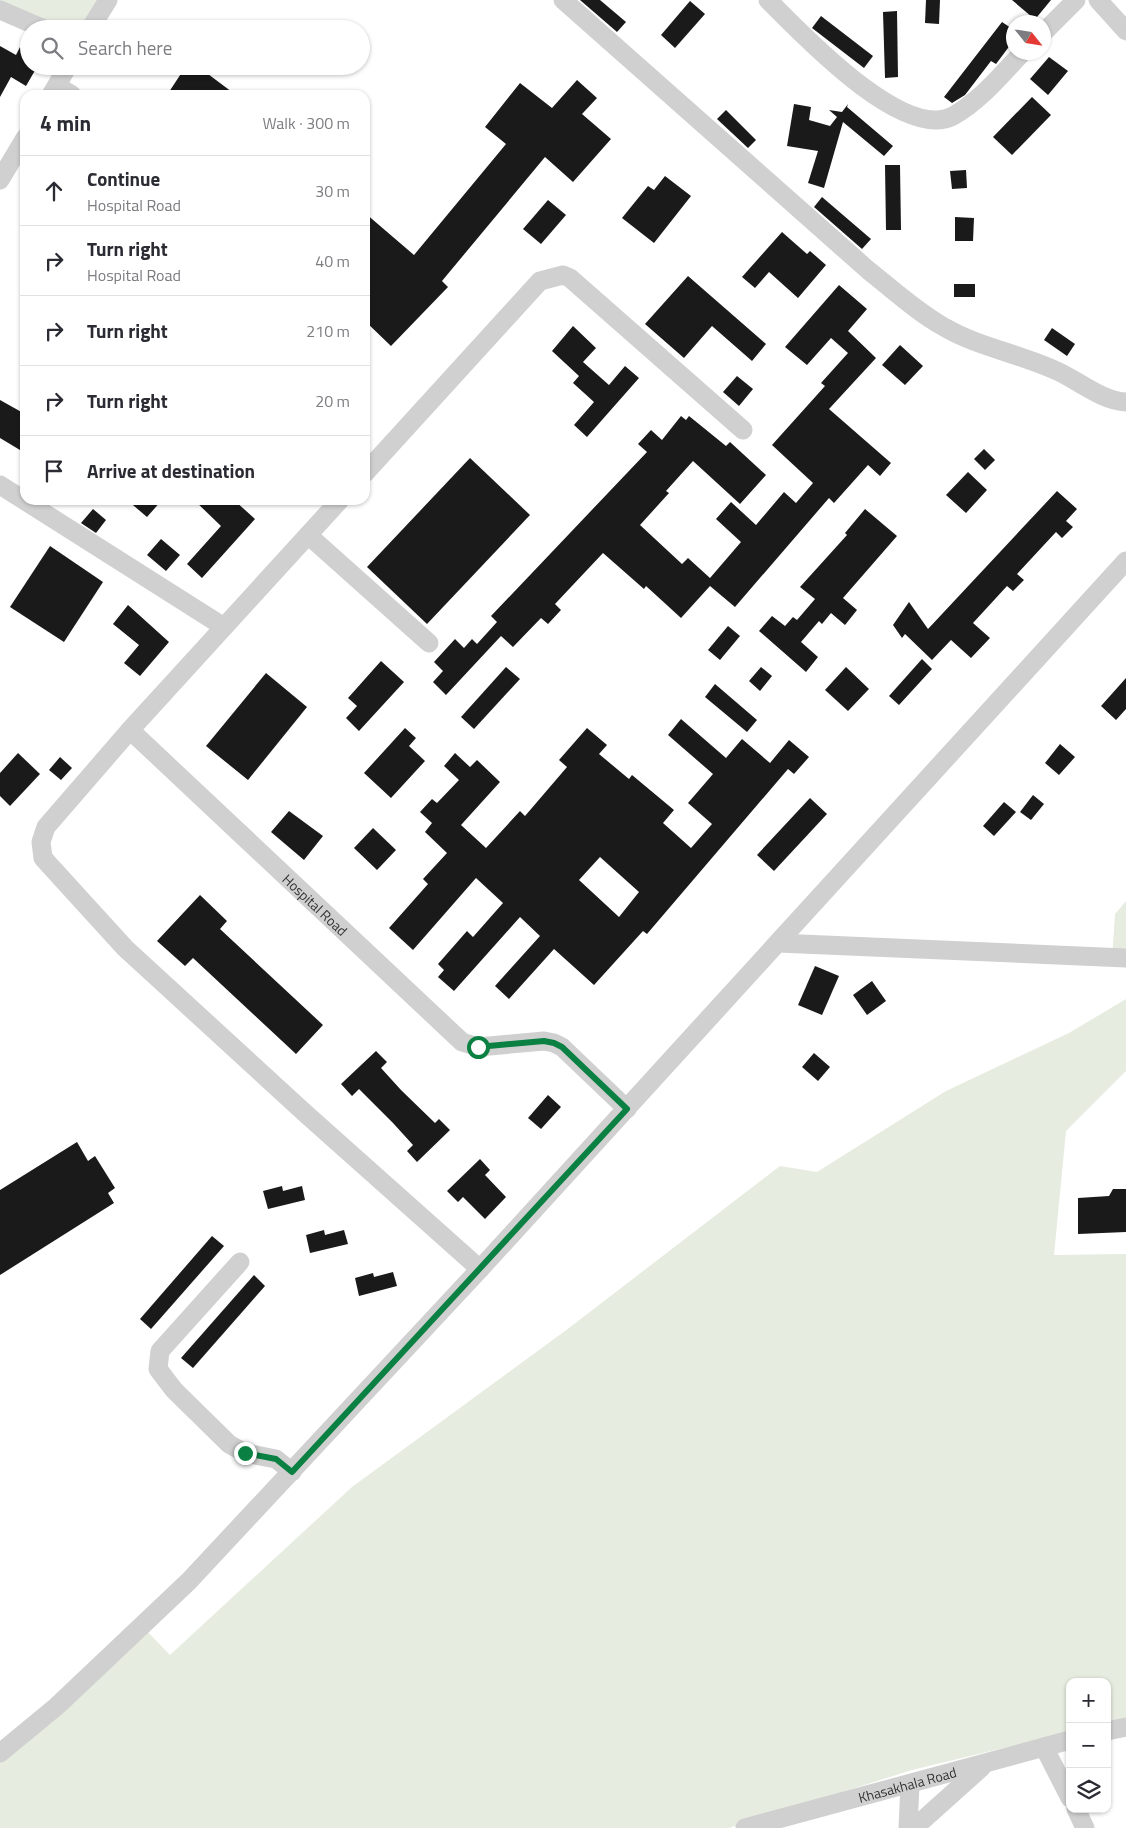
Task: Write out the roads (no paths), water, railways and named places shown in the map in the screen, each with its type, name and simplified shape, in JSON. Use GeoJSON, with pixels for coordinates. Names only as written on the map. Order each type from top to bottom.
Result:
{"type":"FeatureCollection","features":[{"type":"Feature","properties":{"kind":"street"},"geometry":{"type":"LineString","coordinates":[[96,20],[108,0]]}},
{"type":"Feature","properties":{"kind":"street"},"geometry":{"type":"LineString","coordinates":[[563,0],[860,264],[921,311],[944,327],[971,340],[1006,350],[1057,371],[1108,398],[1126,402]]}},
{"type":"Feature","properties":{"kind":"street"},"geometry":{"type":"LineString","coordinates":[[768,0],[820,52],[893,108],[921,120],[951,117],[980,96],[1015,60]]}},
{"type":"Feature","properties":{"kind":"street"},"geometry":{"type":"LineString","coordinates":[[1051,25],[1076,0]]}},
{"type":"Feature","properties":{"kind":"street"},"geometry":{"type":"LineString","coordinates":[[1098,0],[1126,31]]}},
{"type":"Feature","properties":{"kind":"street"},"geometry":{"type":"LineString","coordinates":[[0,10],[23,20]]}},
{"type":"Feature","properties":{"kind":"street"},"geometry":{"type":"LineString","coordinates":[[61,90],[65,75]]}},
{"type":"Feature","properties":{"kind":"street"},"geometry":{"type":"LineString","coordinates":[[0,180],[20,146]]}},
{"type":"Feature","properties":{"kind":"street"},"geometry":{"type":"LineString","coordinates":[[370,467],[540,281],[563,276],[570,278],[743,430]]}},
{"type":"Feature","properties":{"kind":"street"},"geometry":{"type":"LineString","coordinates":[[0,485],[20,498]]}},
{"type":"Feature","properties":{"kind":"street"},"geometry":{"type":"LineString","coordinates":[[32,505],[224,627]]}},
{"type":"Feature","properties":{"kind":"street"},"geometry":{"type":"LineString","coordinates":[[335,505],[130,730],[46,827],[40,842],[43,858],[125,948],[314,1121],[480,1269]]}},
{"type":"Feature","properties":{"kind":"street"},"geometry":{"type":"LineString","coordinates":[[308,535],[429,643]]}},
{"type":"Feature","properties":{"kind":"street"},"geometry":{"type":"LineString","coordinates":[[0,1753],[57,1706],[150,1618],[292,1472],[627,1109],[1126,562]]}},
{"type":"Feature","properties":{"kind":"street","name":"Hospital Road"},"geometry":{"type":"LineString","coordinates":[[130,730],[462,1042],[478,1047],[544,1041],[554,1043],[562,1047],[627,1109]]}},
{"type":"Feature","properties":{"kind":"street"},"geometry":{"type":"LineString","coordinates":[[778,944],[1126,958]]}},
{"type":"Feature","properties":{"kind":"street"},"geometry":{"type":"LineString","coordinates":[[240,1262],[160,1351],[158,1369],[174,1390],[229,1444],[245,1453],[276,1459],[292,1472]]}},
{"type":"Feature","properties":{"kind":"street"},"geometry":{"type":"LineString","coordinates":[[1111,1730],[1126,1726]]}},
{"type":"Feature","properties":{"kind":"street","name":"Khasakhala Road"},"geometry":{"type":"LineString","coordinates":[[744,1828],[910,1785],[1066,1741]]}},
{"type":"Feature","properties":{"kind":"street"},"geometry":{"type":"LineString","coordinates":[[1044,1747],[1066,1790]]}},
{"type":"Feature","properties":{"kind":"street"},"geometry":{"type":"LineString","coordinates":[[914,1828],[985,1764]]}},
{"type":"Feature","properties":{"kind":"street"},"geometry":{"type":"LineString","coordinates":[[908,1828],[910,1785]]}},
{"type":"Feature","properties":{"kind":"street"},"geometry":{"type":"LineString","coordinates":[[1078,1813],[1085,1828]]}}]}
